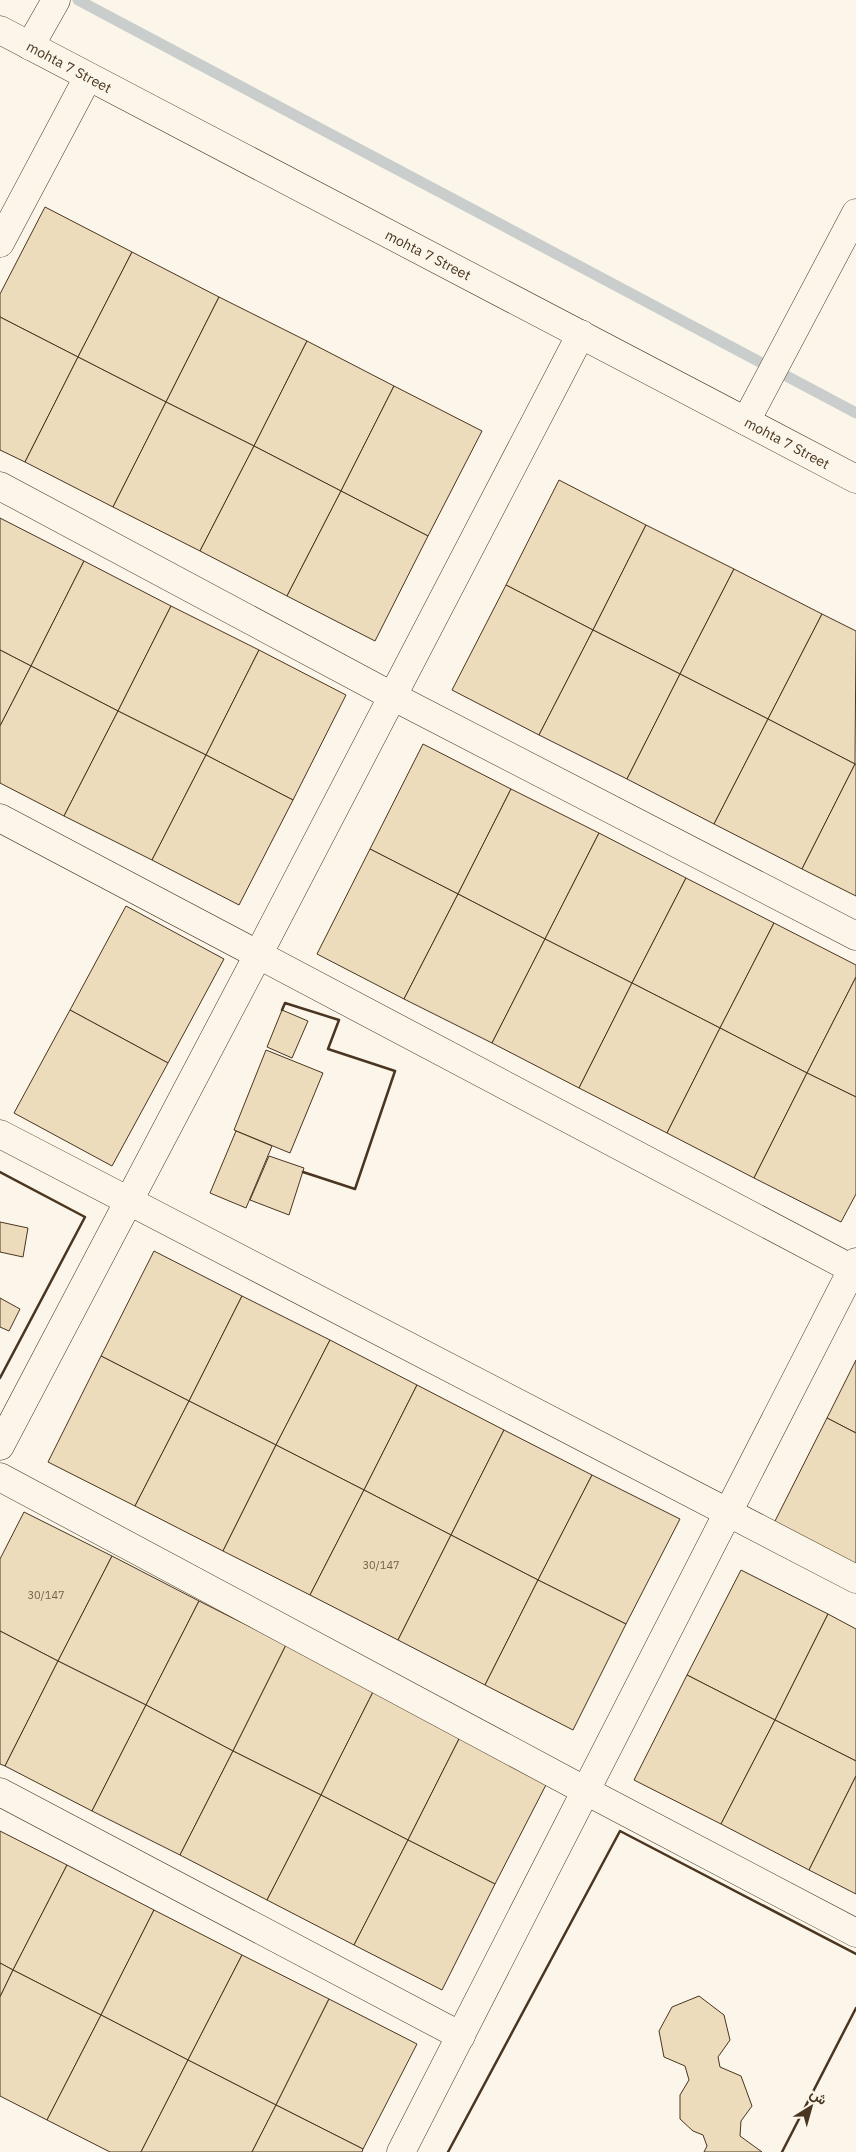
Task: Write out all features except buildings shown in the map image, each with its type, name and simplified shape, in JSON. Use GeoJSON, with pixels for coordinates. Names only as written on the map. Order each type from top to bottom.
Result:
{"type":"FeatureCollection","features":[{"type":"Feature","properties":{"kind":"street"},"geometry":{"type":"LineString","coordinates":[[30,46],[56,0]]}},
{"type":"Feature","properties":{"kind":"street","name":"mohta 7 Street"},"geometry":{"type":"LineString","coordinates":[[0,30],[856,480]]}},
{"type":"Feature","properties":{"kind":"street"},"geometry":{"type":"LineString","coordinates":[[0,243],[88,77]]}},
{"type":"Feature","properties":{"kind":"street"},"geometry":{"type":"LineString","coordinates":[[746,421],[856,213]]}},
{"type":"Feature","properties":{"kind":"street"},"geometry":{"type":"LineString","coordinates":[[0,1446],[581,334]]}},
{"type":"Feature","properties":{"kind":"street"},"geometry":{"type":"LineString","coordinates":[[0,486],[392,696],[856,936]]}},
{"type":"Feature","properties":{"kind":"street"},"geometry":{"type":"LineString","coordinates":[[0,818],[855,1267],[401,2152]]}},
{"type":"Feature","properties":{"kind":"street"},"geometry":{"type":"LineString","coordinates":[[0,1134],[729,1511],[856,1579]]}},
{"type":"Feature","properties":{"kind":"street"},"geometry":{"type":"LineString","coordinates":[[0,1478],[856,1933]]}},
{"type":"Feature","properties":{"kind":"street"},"geometry":{"type":"LineString","coordinates":[[0,1792],[461,2036]]}},
{"type":"Feature","properties":{"kind":"waterway"},"geometry":{"type":"LineString","coordinates":[[78,0],[856,413]]}},
{"type":"Feature","properties":{"kind":"wall"},"geometry":{"type":"LineString","coordinates":[[282,1010],[285,1003],[339,1020],[328,1049],[395,1071],[355,1189],[303,1172]]}},
{"type":"Feature","properties":{"kind":"wall"},"geometry":{"type":"LineString","coordinates":[[0,1172],[85,1217],[0,1378]]}},
{"type":"Feature","properties":{"kind":"wall"},"geometry":{"type":"LineString","coordinates":[[448,2152],[620,1831],[856,1954]]}},
{"type":"Feature","properties":{"kind":"wall"},"geometry":{"type":"LineString","coordinates":[[782,2152],[856,2008]]}}]}
